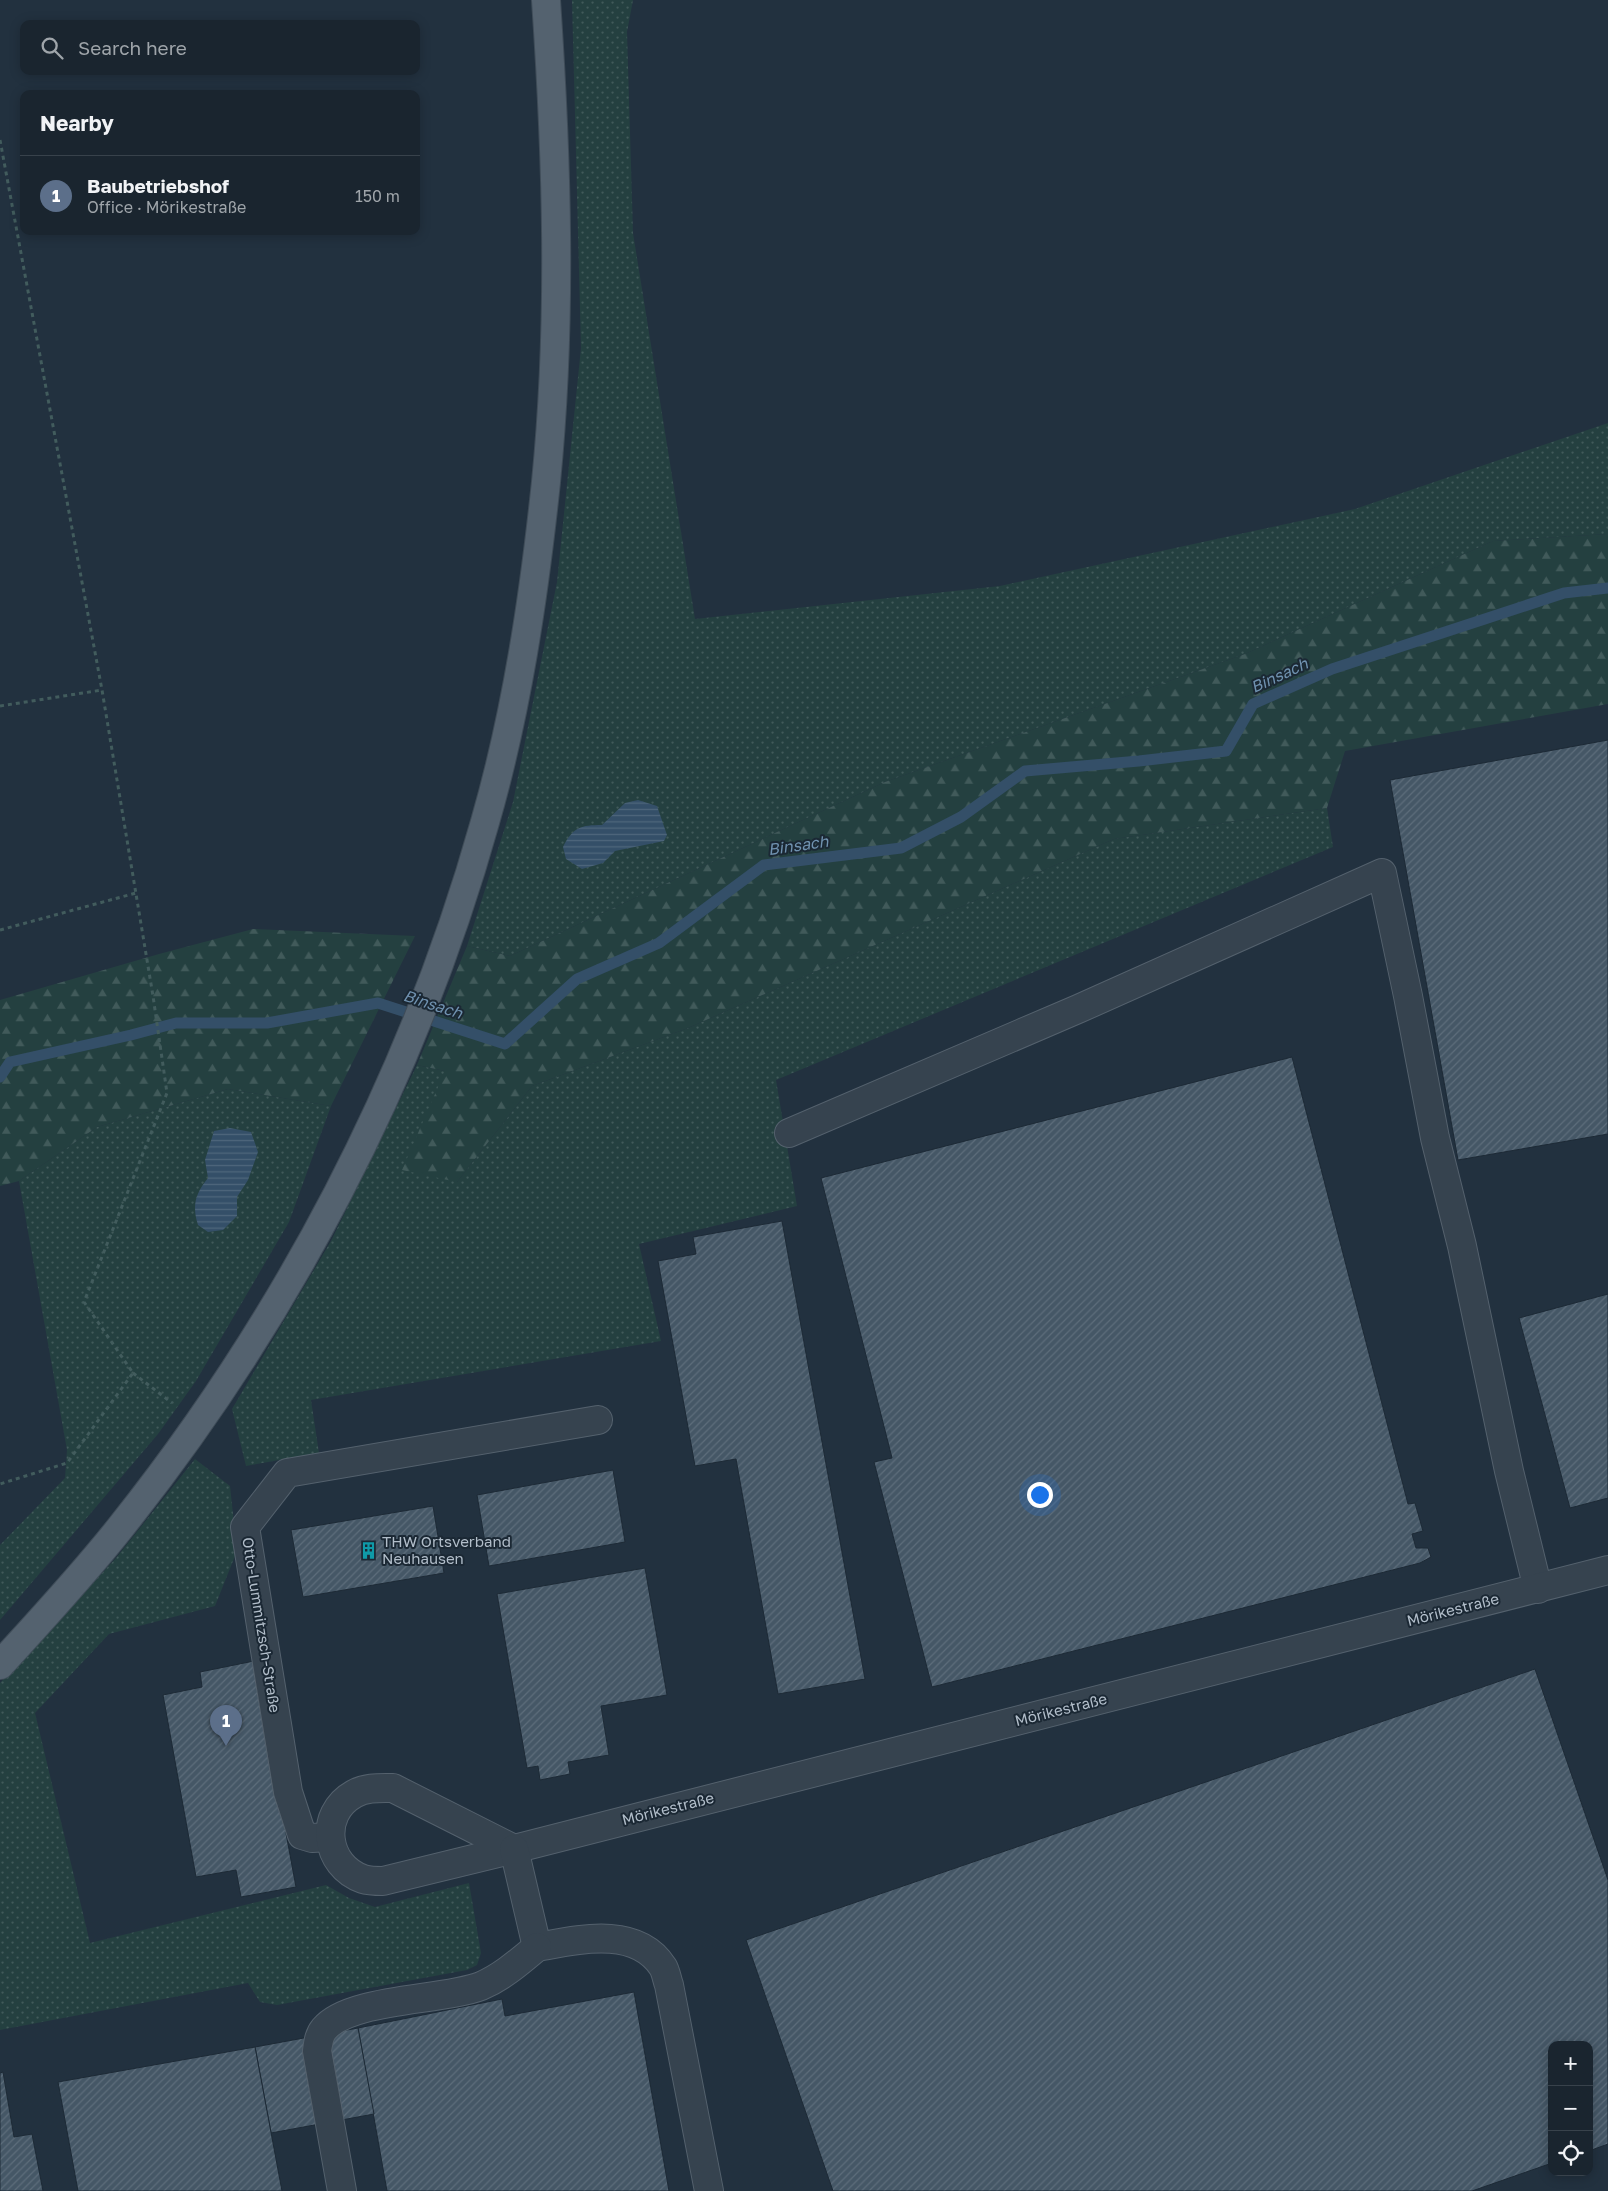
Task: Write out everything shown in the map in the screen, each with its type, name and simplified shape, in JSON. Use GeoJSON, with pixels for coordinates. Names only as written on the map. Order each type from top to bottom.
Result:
{"type":"FeatureCollection","features":[{"type":"Feature","properties":{"kind":"main road"},"geometry":{"type":"LineString","coordinates":[[0,1665],[76,1581],[120,1527],[198,1423],[272,1310],[308,1249],[369,1134],[399,1066],[440,961],[486,820],[516,692],[537,562],[545,487],[556,300],[555,160],[546,0]]}},
{"type":"Feature","properties":{"kind":"street"},"geometry":{"type":"LineString","coordinates":[[788,1133],[1078,1009],[1382,873],[1408,996],[1434,1138],[1462,1246],[1509,1471],[1538,1589]]}},
{"type":"Feature","properties":{"kind":"street","name":"Otto-Lummitzsch-Straße"},"geometry":{"type":"LineString","coordinates":[[330,1837],[312,1838],[302,1835],[294,1815],[288,1792],[245,1527],[287,1473],[598,1420]]}},
{"type":"Feature","properties":{"kind":"street","name":"Mörikestraße"},"geometry":{"type":"LineString","coordinates":[[330,1837],[336,1858],[348,1870],[364,1880],[383,1881],[1608,1570]]}},
{"type":"Feature","properties":{"kind":"street"},"geometry":{"type":"LineString","coordinates":[[330,1837],[331,1820],[340,1805],[355,1793],[374,1788],[393,1788],[514,1849],[537,1947]]}},
{"type":"Feature","properties":{"kind":"street"},"geometry":{"type":"LineString","coordinates":[[342,2191],[317,2050],[318,2040],[324,2029],[348,2014],[367,2008],[462,1991],[481,1985],[514,1966],[537,1947],[600,1938],[621,1940],[639,1946],[653,1956],[664,1968],[669,1985],[709,2191]]}},
{"type":"Feature","properties":{"kind":"path"},"geometry":{"type":"LineString","coordinates":[[0,140],[102,690],[153,996],[167,1093],[84,1302],[133,1373],[198,1423]]}},
{"type":"Feature","properties":{"kind":"path"},"geometry":{"type":"LineString","coordinates":[[0,706],[102,690]]}},
{"type":"Feature","properties":{"kind":"path"},"geometry":{"type":"LineString","coordinates":[[0,930],[136,893]]}},
{"type":"Feature","properties":{"kind":"path"},"geometry":{"type":"LineString","coordinates":[[0,1484],[67,1463],[133,1373]]}},
{"type":"Feature","properties":{"kind":"green space"},"geometry":{"type":"Polygon","coordinates":[[[572,0],[633,0],[627,32],[633,233],[695,619],[1000,586],[1355,509],[1608,423],[1608,534],[1493,541],[1245,654],[885,782],[510,956],[467,946],[513,802],[557,582],[581,348],[572,0]]]}},
{"type":"Feature","properties":{"kind":"green space"},"geometry":{"type":"Polygon","coordinates":[[[1608,534],[1608,704],[1345,751],[1327,808],[1114,839],[688,1028],[532,1086],[457,1182],[402,1170],[445,1071],[417,1065],[467,946],[510,956],[885,782],[1245,654],[1493,541],[1608,534]]]}},
{"type":"Feature","properties":{"kind":"green space"},"geometry":{"type":"Polygon","coordinates":[[[1327,808],[1333,847],[776,1080],[797,1206],[639,1244],[661,1341],[311,1400],[319,1453],[246,1466],[232,1409],[331,1241],[417,1065],[445,1071],[457,1182],[532,1086],[688,1028],[1114,839],[1327,808]]]}},
{"type":"Feature","properties":{"kind":"green space"},"geometry":{"type":"Polygon","coordinates":[[[253,929],[415,936],[331,1106],[228,1089],[97,1127],[19,1181],[0,1186],[0,1000],[253,929]]]}},
{"type":"Feature","properties":{"kind":"green space"},"geometry":{"type":"Polygon","coordinates":[[[228,1089],[331,1106],[289,1222],[196,1381],[158,1434],[0,1620],[0,1545],[65,1478],[67,1450],[19,1181],[97,1127],[228,1089]]]}},
{"type":"Feature","properties":{"kind":"green space"},"geometry":{"type":"Polygon","coordinates":[[[195,1459],[230,1486],[237,1551],[215,1606],[109,1634],[35,1713],[90,1943],[326,1885],[349,1898],[375,1907],[469,1883],[481,1953],[477,1965],[467,1970],[277,2005],[260,2002],[248,1983],[0,2030],[0,1683],[116,1558],[195,1459]]]}},
{"type":"Feature","properties":{"kind":"water"},"geometry":{"type":"Polygon","coordinates":[[[638,800],[657,806],[667,835],[664,841],[615,851],[603,863],[582,869],[566,859],[563,847],[574,831],[578,828],[602,825],[625,803],[638,800]]]}},
{"type":"Feature","properties":{"kind":"water"},"geometry":{"type":"Polygon","coordinates":[[[230,1128],[251,1132],[258,1152],[248,1180],[237,1197],[237,1216],[223,1230],[208,1232],[198,1225],[195,1212],[196,1200],[200,1189],[208,1178],[205,1160],[214,1131],[230,1128]]]}},
{"type":"Feature","properties":{"kind":"building"},"geometry":{"type":"Polygon","coordinates":[[[1608,740],[1608,1134],[1458,1160],[1390,780],[1608,740]]]}},
{"type":"Feature","properties":{"kind":"building"},"geometry":{"type":"Polygon","coordinates":[[[1292,1057],[1408,1504],[1415,1503],[1423,1531],[1412,1534],[1416,1548],[1428,1548],[1431,1557],[1420,1563],[932,1687],[874,1462],[892,1458],[821,1178],[1292,1057]]]}},
{"type":"Feature","properties":{"kind":"building"},"geometry":{"type":"Polygon","coordinates":[[[782,1221],[865,1679],[778,1694],[736,1459],[695,1466],[658,1261],[696,1254],[693,1237],[782,1221]]]}},
{"type":"Feature","properties":{"kind":"building"},"geometry":{"type":"Polygon","coordinates":[[[1608,1294],[1608,1498],[1570,1508],[1519,1318],[1608,1294]]]}},
{"type":"Feature","properties":{"kind":"building"},"geometry":{"type":"Polygon","coordinates":[[[613,1470],[625,1542],[489,1566],[477,1495],[613,1470]]]}},
{"type":"Feature","properties":{"kind":"building","name":"THW Ortsverband Neuhausen"},"geometry":{"type":"Polygon","coordinates":[[[433,1506],[444,1573],[303,1597],[291,1530],[433,1506]]]}},
{"type":"Feature","properties":{"kind":"building"},"geometry":{"type":"Polygon","coordinates":[[[645,1568],[667,1695],[601,1706],[609,1755],[568,1762],[570,1774],[540,1780],[538,1766],[527,1768],[497,1594],[645,1568]]]}},
{"type":"Feature","properties":{"kind":"building"},"geometry":{"type":"Polygon","coordinates":[[[254,1661],[296,1887],[241,1897],[236,1870],[196,1877],[163,1695],[202,1687],[200,1672],[254,1661]]]}},
{"type":"Feature","properties":{"kind":"building"},"geometry":{"type":"Polygon","coordinates":[[[1535,1669],[1608,1880],[1608,2144],[1593,2150],[1593,2041],[1548,2041],[1548,2164],[1472,2191],[833,2191],[746,1940],[1535,1669]]]}},
{"type":"Feature","properties":{"kind":"building"},"geometry":{"type":"Polygon","coordinates":[[[634,1992],[669,2191],[387,2191],[358,2028],[502,1999],[505,2016],[634,1992]]]}},
{"type":"Feature","properties":{"kind":"building"},"geometry":{"type":"Polygon","coordinates":[[[358,2028],[374,2114],[271,2133],[255,2047],[358,2028]]]}},
{"type":"Feature","properties":{"kind":"building"},"geometry":{"type":"Polygon","coordinates":[[[255,2047],[282,2191],[78,2191],[58,2082],[255,2047]]]}},
{"type":"Feature","properties":{"kind":"building"},"geometry":{"type":"Polygon","coordinates":[[[3,2072],[14,2137],[32,2134],[43,2191],[0,2191],[0,2073],[3,2072]]]}},
{"type":"Feature","properties":{"kind":"waterway","name":"Binsach"},"geometry":{"type":"LineString","coordinates":[[0,1077],[10,1062],[176,1023],[267,1023],[378,1003],[505,1044],[577,979],[659,943],[764,865],[901,848],[961,817],[1025,771],[1226,751],[1253,704],[1332,669],[1564,593],[1608,588]]}},
{"type":"Feature","properties":{"kind":"place","name":"THW Ortsverband Neuhausen"},"geometry":{"type":"Point","coordinates":[368,1551]}},
{"type":"Feature","properties":{"kind":"place","name":"Baubetriebshof"},"geometry":{"type":"Point","coordinates":[226,1746]}}]}
